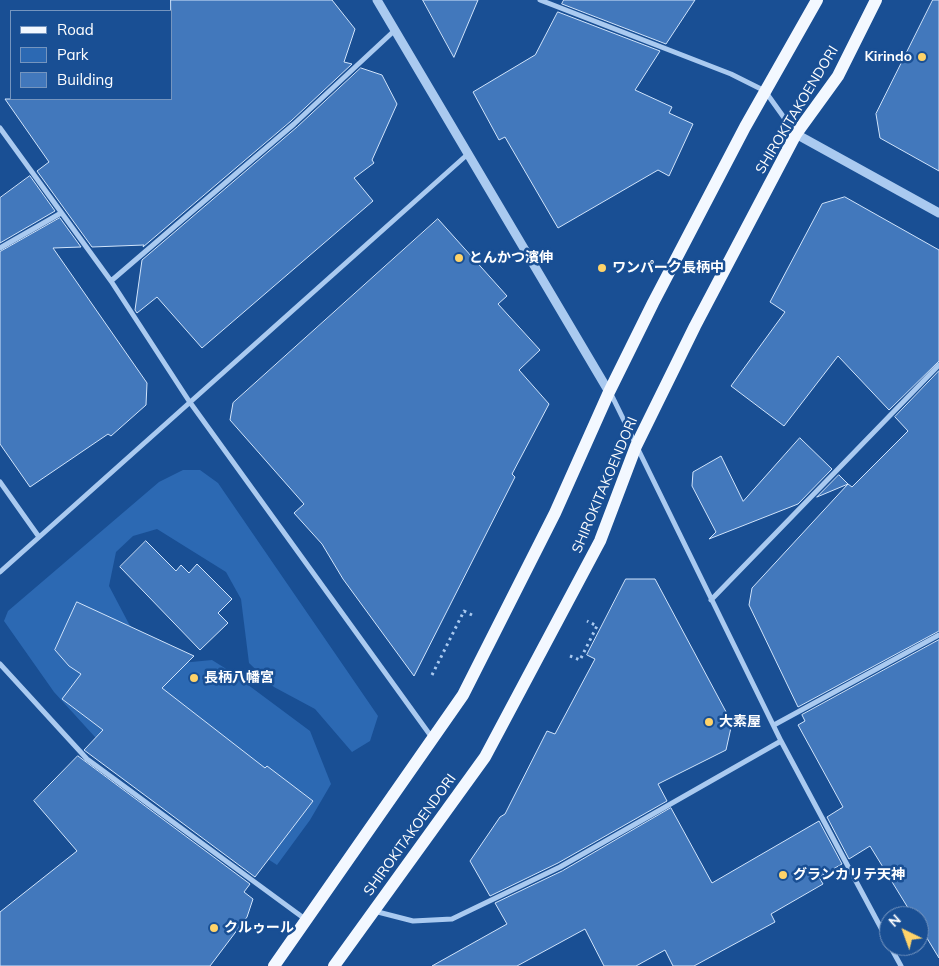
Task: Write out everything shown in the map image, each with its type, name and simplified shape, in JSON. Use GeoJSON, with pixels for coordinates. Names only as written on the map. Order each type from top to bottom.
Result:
{"type":"FeatureCollection","features":[{"type":"Feature","properties":{"kind":"main road"},"geometry":{"type":"LineString","coordinates":[[274,966],[463,696],[555,513],[609,392],[766,91],[817,0]]}},
{"type":"Feature","properties":{"kind":"main road","name":"SHIROKITAKOENDORI"},"geometry":{"type":"LineString","coordinates":[[334,966],[485,757],[600,540],[636,446],[695,326],[796,134],[838,76],[876,0]]}},
{"type":"Feature","properties":{"kind":"street"},"geometry":{"type":"LineString","coordinates":[[377,0],[609,392],[781,741],[879,924]]}},
{"type":"Feature","properties":{"kind":"street"},"geometry":{"type":"LineString","coordinates":[[540,0],[731,74],[766,91],[796,134],[939,213]]}},
{"type":"Feature","properties":{"kind":"street"},"geometry":{"type":"LineString","coordinates":[[111,281],[294,124],[395,30]]}},
{"type":"Feature","properties":{"kind":"street"},"geometry":{"type":"LineString","coordinates":[[0,128],[111,281],[190,401],[434,739]]}},
{"type":"Feature","properties":{"kind":"street"},"geometry":{"type":"LineString","coordinates":[[0,572],[468,153]]}},
{"type":"Feature","properties":{"kind":"street"},"geometry":{"type":"LineString","coordinates":[[0,248],[62,213]]}},
{"type":"Feature","properties":{"kind":"street"},"geometry":{"type":"LineString","coordinates":[[711,600],[939,365]]}},
{"type":"Feature","properties":{"kind":"street"},"geometry":{"type":"LineString","coordinates":[[0,482],[39,537]]}},
{"type":"Feature","properties":{"kind":"street"},"geometry":{"type":"LineString","coordinates":[[774,725],[939,635]]}},
{"type":"Feature","properties":{"kind":"street"},"geometry":{"type":"LineString","coordinates":[[0,664],[86,759],[306,920]]}},
{"type":"Feature","properties":{"kind":"street"},"geometry":{"type":"LineString","coordinates":[[374,911],[413,921],[452,920],[560,867],[781,741]]}},
{"type":"Feature","properties":{"kind":"path"},"geometry":{"type":"LineString","coordinates":[[432,674],[464,612]]}},
{"type":"Feature","properties":{"kind":"path"},"geometry":{"type":"LineString","coordinates":[[580,660],[597,626],[586,620],[582,629]]}},
{"type":"Feature","properties":{"kind":"path"},"geometry":{"type":"LineString","coordinates":[[567,661],[571,653]]}},
{"type":"Feature","properties":{"kind":"green space","name":"長柄八幡宮"},"geometry":{"type":"Polygon","coordinates":[[[183,470],[200,470],[218,483],[378,716],[370,741],[352,752],[315,709],[274,687],[249,663],[241,599],[226,572],[157,529],[133,536],[116,552],[109,586],[129,624],[155,654],[181,663],[212,660],[310,731],[331,784],[310,820],[277,865],[115,759],[54,692],[4,621],[8,611],[159,482],[183,470]]]}},
{"type":"Feature","properties":{"kind":"building"},"geometry":{"type":"Polygon","coordinates":[[[171,0],[332,0],[355,29],[344,62],[352,64],[291,121],[143,247],[144,245],[92,247],[37,171],[49,162],[5,99],[172,100],[171,0]]]}},
{"type":"Feature","properties":{"kind":"building"},"geometry":{"type":"Polygon","coordinates":[[[423,0],[478,0],[454,57],[423,0]]]}},
{"type":"Feature","properties":{"kind":"building"},"geometry":{"type":"Polygon","coordinates":[[[564,0],[695,0],[666,44],[562,4],[564,0]]]}},
{"type":"Feature","properties":{"kind":"building","name":"Kirindo"},"geometry":{"type":"Polygon","coordinates":[[[933,0],[939,0],[939,171],[880,138],[876,114],[933,0]]]}},
{"type":"Feature","properties":{"kind":"building"},"geometry":{"type":"Polygon","coordinates":[[[558,12],[660,51],[635,90],[672,107],[669,113],[693,124],[669,176],[658,170],[558,228],[505,137],[499,140],[473,92],[535,55],[558,12]]]}},
{"type":"Feature","properties":{"kind":"building"},"geometry":{"type":"Polygon","coordinates":[[[361,68],[382,75],[397,104],[372,160],[374,163],[354,178],[373,201],[202,348],[157,297],[137,313],[135,310],[142,260],[297,127],[361,68]]]}},
{"type":"Feature","properties":{"kind":"building"},"geometry":{"type":"Polygon","coordinates":[[[30,176],[55,211],[0,243],[0,198],[30,176]]]}},
{"type":"Feature","properties":{"kind":"building"},"geometry":{"type":"Polygon","coordinates":[[[845,197],[939,250],[939,361],[889,410],[838,356],[784,426],[731,386],[785,312],[770,302],[822,204],[845,197]]]}},
{"type":"Feature","properties":{"kind":"building"},"geometry":{"type":"Polygon","coordinates":[[[60,218],[81,247],[53,248],[147,383],[146,405],[111,436],[108,434],[30,487],[0,444],[0,252],[60,218]]]}},
{"type":"Feature","properties":{"kind":"building"},"geometry":{"type":"Polygon","coordinates":[[[438,219],[507,296],[498,304],[540,350],[519,370],[549,404],[512,474],[515,477],[414,676],[343,579],[322,544],[294,513],[304,504],[230,420],[233,403],[438,219]]]}},
{"type":"Feature","properties":{"kind":"building"},"geometry":{"type":"Polygon","coordinates":[[[939,371],[939,631],[798,707],[749,605],[752,588],[848,484],[852,487],[908,431],[895,417],[939,371]]]}},
{"type":"Feature","properties":{"kind":"building"},"geometry":{"type":"Polygon","coordinates":[[[800,438],[832,469],[798,504],[709,539],[716,532],[692,486],[693,472],[721,456],[743,501],[800,438]]]}},
{"type":"Feature","properties":{"kind":"building"},"geometry":{"type":"Polygon","coordinates":[[[839,475],[848,484],[817,497],[839,475]]]}},
{"type":"Feature","properties":{"kind":"building"},"geometry":{"type":"Polygon","coordinates":[[[146,541],[176,571],[181,565],[189,573],[197,564],[232,599],[218,613],[228,623],[200,650],[120,567],[146,541]]]}},
{"type":"Feature","properties":{"kind":"building"},"geometry":{"type":"Polygon","coordinates":[[[626,579],[655,579],[732,723],[726,750],[658,784],[667,801],[558,863],[490,896],[470,861],[500,817],[505,814],[547,731],[555,734],[595,659],[587,655],[626,579]]]}},
{"type":"Feature","properties":{"kind":"building"},"geometry":{"type":"Polygon","coordinates":[[[77,602],[194,656],[162,688],[265,768],[267,766],[313,801],[255,877],[84,750],[103,730],[62,699],[81,674],[69,666],[55,650],[77,602]]]}},
{"type":"Feature","properties":{"kind":"building"},"geometry":{"type":"Polygon","coordinates":[[[939,640],[939,958],[929,942],[929,906],[907,906],[870,846],[849,859],[827,817],[843,807],[798,725],[805,721],[802,715],[939,640]]]}},
{"type":"Feature","properties":{"kind":"building"},"geometry":{"type":"Polygon","coordinates":[[[78,756],[250,884],[244,892],[253,899],[247,917],[210,966],[0,966],[0,912],[77,851],[34,801],[78,756]]]}},
{"type":"Feature","properties":{"kind":"building"},"geometry":{"type":"Polygon","coordinates":[[[671,808],[712,883],[819,821],[842,864],[819,877],[823,884],[771,914],[775,922],[694,966],[673,966],[665,950],[636,966],[604,966],[585,929],[517,966],[432,966],[507,924],[495,903],[562,871],[671,808]]]}},
{"type":"Feature","properties":{"kind":"place","name":"Kirindo"},"geometry":{"type":"Point","coordinates":[922,57]}},
{"type":"Feature","properties":{"kind":"place","name":"とんかつ濱伸"},"geometry":{"type":"Point","coordinates":[459,258]}},
{"type":"Feature","properties":{"kind":"place","name":"ワンパーク長柄中"},"geometry":{"type":"Point","coordinates":[602,268]}},
{"type":"Feature","properties":{"kind":"place","name":"長柄八幡宮"},"geometry":{"type":"Point","coordinates":[194,678]}},
{"type":"Feature","properties":{"kind":"place","name":"大素屋"},"geometry":{"type":"Point","coordinates":[709,722]}},
{"type":"Feature","properties":{"kind":"place","name":"グランカリテ天神"},"geometry":{"type":"Point","coordinates":[783,875]}},
{"type":"Feature","properties":{"kind":"place","name":"クルゥール"},"geometry":{"type":"Point","coordinates":[214,928]}}]}
